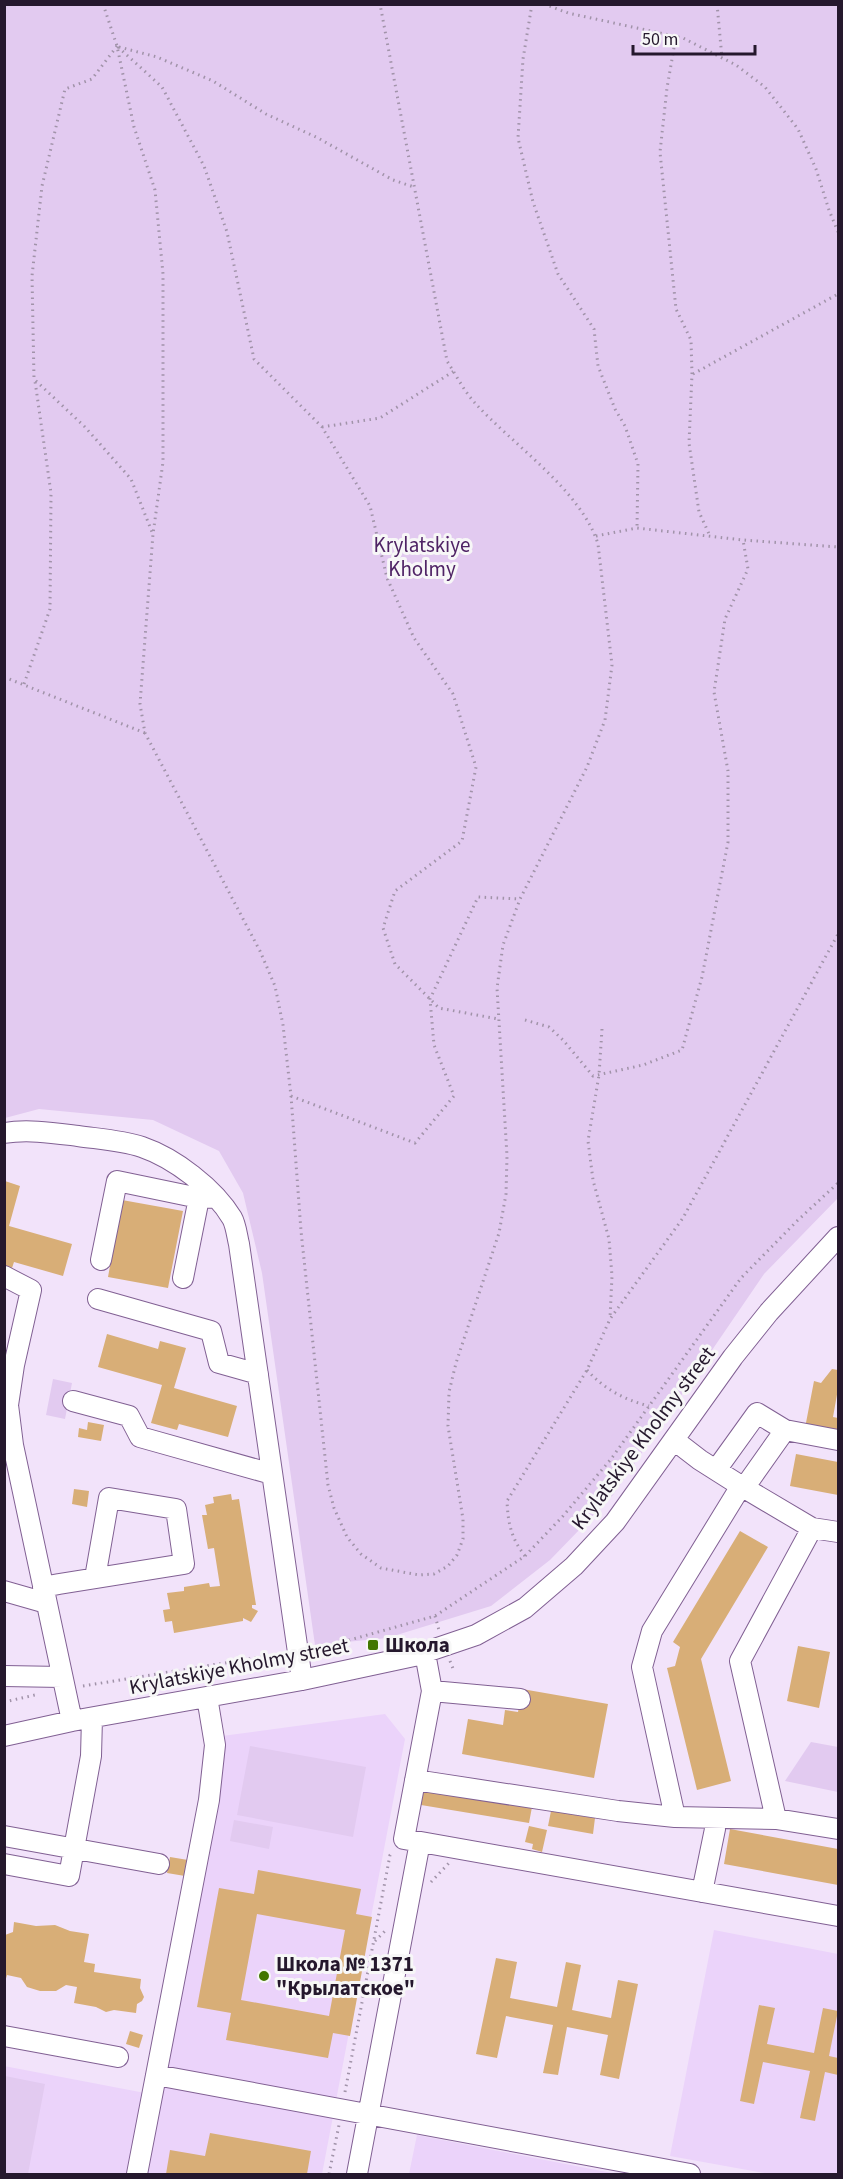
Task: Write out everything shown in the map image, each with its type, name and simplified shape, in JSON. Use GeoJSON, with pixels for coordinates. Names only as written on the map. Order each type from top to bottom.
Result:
{"type":"FeatureCollection","features":[{"type":"Feature","properties":{"kind":"street"},"geometry":{"type":"LineString","coordinates":[[4,1134],[47,1132],[123,1142],[144,1148],[176,1164],[198,1180],[207,1198],[233,1219],[239,1244],[302,1680]]}},
{"type":"Feature","properties":{"kind":"street"},"geometry":{"type":"LineString","coordinates":[[101,1260],[117,1181],[207,1198]]}},
{"type":"Feature","properties":{"kind":"street"},"geometry":{"type":"LineString","coordinates":[[183,1278],[207,1198]]}},
{"type":"Feature","properties":{"kind":"street","name":"Krylatskiye Kholmy street"},"geometry":{"type":"LineString","coordinates":[[4,1736],[72,1721],[302,1680],[425,1653],[476,1635],[525,1608],[595,1545],[608,1530],[733,1357],[769,1312],[838,1238]]}},
{"type":"Feature","properties":{"kind":"street"},"geometry":{"type":"LineString","coordinates":[[4,1276],[31,1290],[14,1365],[8,1405],[13,1445],[72,1721]]}},
{"type":"Feature","properties":{"kind":"street"},"geometry":{"type":"LineString","coordinates":[[98,1299],[211,1331],[219,1363],[258,1374]]}},
{"type":"Feature","properties":{"kind":"street"},"geometry":{"type":"LineString","coordinates":[[73,1401],[129,1416],[140,1437],[272,1474]]}},
{"type":"Feature","properties":{"kind":"street"},"geometry":{"type":"LineString","coordinates":[[716,1470],[757,1413],[785,1430],[838,1440]]}},
{"type":"Feature","properties":{"kind":"street"},"geometry":{"type":"LineString","coordinates":[[675,1817],[642,1667],[652,1631],[743,1487],[785,1430]]}},
{"type":"Feature","properties":{"kind":"street"},"geometry":{"type":"LineString","coordinates":[[674,1440],[716,1470],[812,1528],[838,1532]]}},
{"type":"Feature","properties":{"kind":"street"},"geometry":{"type":"LineString","coordinates":[[4,1591],[45,1595],[95,1578],[184,1564],[176,1509],[110,1498],[95,1578]]}},
{"type":"Feature","properties":{"kind":"street"},"geometry":{"type":"LineString","coordinates":[[776,1819],[740,1661],[812,1528]]}},
{"type":"Feature","properties":{"kind":"street"},"geometry":{"type":"LineString","coordinates":[[357,2175],[369,2114],[412,1841],[415,1780],[432,1691],[425,1653]]}},
{"type":"Feature","properties":{"kind":"street"},"geometry":{"type":"LineString","coordinates":[[4,1676],[63,1683]]}},
{"type":"Feature","properties":{"kind":"street"},"geometry":{"type":"LineString","coordinates":[[432,1691],[520,1699]]}},
{"type":"Feature","properties":{"kind":"street"},"geometry":{"type":"LineString","coordinates":[[137,2175],[209,1800],[215,1745],[207,1697]]}},
{"type":"Feature","properties":{"kind":"street"},"geometry":{"type":"LineString","coordinates":[[4,1864],[69,1876],[91,1756],[92,1718]]}},
{"type":"Feature","properties":{"kind":"street"},"geometry":{"type":"LineString","coordinates":[[415,1780],[618,1811],[675,1817],[776,1819],[838,1829]]}},
{"type":"Feature","properties":{"kind":"street"},"geometry":{"type":"LineString","coordinates":[[702,1892],[715,1829]]}},
{"type":"Feature","properties":{"kind":"street"},"geometry":{"type":"LineString","coordinates":[[4,1836],[159,1863]]}},
{"type":"Feature","properties":{"kind":"street"},"geometry":{"type":"LineString","coordinates":[[412,1841],[838,1916]]}},
{"type":"Feature","properties":{"kind":"street"},"geometry":{"type":"LineString","coordinates":[[4,2036],[118,2057]]}},
{"type":"Feature","properties":{"kind":"street"},"geometry":{"type":"LineString","coordinates":[[156,2075],[690,2175]]}},
{"type":"Feature","properties":{"kind":"path"},"geometry":{"type":"LineString","coordinates":[[103,4],[117,46],[134,127],[155,190],[163,274],[163,462],[153,534],[140,704],[145,733],[260,951],[275,986],[283,1025],[301,1231],[328,1485],[334,1508],[347,1537],[361,1554],[381,1568],[419,1575],[434,1574],[448,1566],[457,1555],[463,1539],[463,1520],[448,1426],[449,1392],[456,1363],[499,1233],[506,1194],[507,1156],[497,988],[503,945],[520,899],[587,767],[605,720],[612,665],[600,556],[595,536],[570,496],[473,402],[447,361],[380,4]]}},
{"type":"Feature","properties":{"kind":"path"},"geometry":{"type":"LineString","coordinates":[[532,4],[523,59],[518,138],[533,202],[558,274],[594,328],[598,366],[615,409],[625,426],[638,464],[637,528]]}},
{"type":"Feature","properties":{"kind":"path"},"geometry":{"type":"LineString","coordinates":[[544,4],[568,12],[676,36],[736,65],[765,87],[798,129],[816,169],[838,232]]}},
{"type":"Feature","properties":{"kind":"path"},"geometry":{"type":"LineString","coordinates":[[717,4],[722,58]]}},
{"type":"Feature","properties":{"kind":"path"},"geometry":{"type":"LineString","coordinates":[[676,36],[667,88],[660,152],[676,309],[691,340],[689,443],[699,512],[710,536]]}},
{"type":"Feature","properties":{"kind":"path"},"geometry":{"type":"LineString","coordinates":[[117,46],[158,57],[213,81],[266,114],[318,138],[393,180],[414,187]]}},
{"type":"Feature","properties":{"kind":"path"},"geometry":{"type":"LineString","coordinates":[[24,684],[50,609],[51,493],[34,379],[32,276],[42,186],[65,89],[92,79],[117,46]]}},
{"type":"Feature","properties":{"kind":"path"},"geometry":{"type":"LineString","coordinates":[[117,46],[162,87],[204,166],[227,232],[254,359],[322,427],[370,506],[387,578],[414,638],[453,694],[476,767],[462,842],[394,891],[383,928],[395,964],[439,1008],[498,1018]]}},
{"type":"Feature","properties":{"kind":"path"},"geometry":{"type":"LineString","coordinates":[[692,374],[838,294]]}},
{"type":"Feature","properties":{"kind":"path"},"geometry":{"type":"LineString","coordinates":[[322,427],[380,418],[454,371]]}},
{"type":"Feature","properties":{"kind":"path"},"geometry":{"type":"LineString","coordinates":[[34,379],[85,427],[131,479],[153,534]]}},
{"type":"Feature","properties":{"kind":"path"},"geometry":{"type":"LineString","coordinates":[[595,536],[637,528],[743,540],[838,547]]}},
{"type":"Feature","properties":{"kind":"path"},"geometry":{"type":"LineString","coordinates":[[525,1020],[549,1027],[593,1076],[643,1065],[682,1050],[702,977],[728,842],[728,771],[714,692],[725,619],[748,568],[743,540]]}},
{"type":"Feature","properties":{"kind":"path"},"geometry":{"type":"LineString","coordinates":[[4,676],[145,733]]}},
{"type":"Feature","properties":{"kind":"path"},"geometry":{"type":"LineString","coordinates":[[291,1096],[415,1143],[454,1096],[434,1045],[430,999],[478,897],[520,899]]}},
{"type":"Feature","properties":{"kind":"path"},"geometry":{"type":"LineString","coordinates":[[525,1556],[508,1524],[507,1501],[587,1370],[610,1319],[683,1218],[838,934]]}},
{"type":"Feature","properties":{"kind":"path"},"geometry":{"type":"LineString","coordinates":[[602,1029],[588,1141],[593,1180],[609,1239],[612,1276],[610,1319]]}},
{"type":"Feature","properties":{"kind":"path"},"geometry":{"type":"LineString","coordinates":[[4,1702],[63,1683],[321,1649],[435,1616],[525,1556],[563,1516],[611,1459],[741,1278],[838,1183]]}},
{"type":"Feature","properties":{"kind":"path"},"geometry":{"type":"LineString","coordinates":[[587,1370],[608,1389],[633,1402],[649,1406]]}},
{"type":"Feature","properties":{"kind":"path"},"geometry":{"type":"LineString","coordinates":[[329,2175],[390,1855],[412,1841]]}},
{"type":"Feature","properties":{"kind":"shaded area","name":"Школа № 1371 \"Крылатское\""},"geometry":{"type":"Polygon","coordinates":[[[385,1714],[405,1739],[322,2174],[5,2174],[4,2066],[145,2093],[207,1767],[207,1738],[385,1714]]]}},
{"type":"Feature","properties":{"kind":"shaded area"},"geometry":{"type":"Polygon","coordinates":[[[714,1930],[838,1954],[838,2174],[770,2174],[670,2156],[714,1930]]]}},
{"type":"Feature","properties":{"kind":"shaded area"},"geometry":{"type":"Polygon","coordinates":[[[417,2135],[617,2174],[409,2174],[417,2135]]]}},
{"type":"Feature","properties":{"kind":"green space","name":"Krylatskiye Kholmy"},"geometry":{"type":"Polygon","coordinates":[[[5,4],[838,5],[838,1198],[764,1274],[613,1495],[550,1560],[491,1606],[387,1638],[315,1645],[262,1273],[243,1193],[219,1151],[153,1120],[39,1109],[5,1118],[5,4]]]}},
{"type":"Feature","properties":{"kind":"green space"},"geometry":{"type":"Polygon","coordinates":[[[53,1379],[72,1383],[65,1419],[46,1415],[53,1379]]]}},
{"type":"Feature","properties":{"kind":"green space"},"geometry":{"type":"Polygon","coordinates":[[[811,1742],[838,1747],[838,1792],[785,1781],[811,1742]]]}},
{"type":"Feature","properties":{"kind":"green space"},"geometry":{"type":"Polygon","coordinates":[[[250,1746],[366,1767],[353,1837],[237,1815],[250,1746]]]}},
{"type":"Feature","properties":{"kind":"green space"},"geometry":{"type":"Polygon","coordinates":[[[234,1820],[273,1827],[269,1849],[230,1841],[234,1820]]]}},
{"type":"Feature","properties":{"kind":"green space"},"geometry":{"type":"Polygon","coordinates":[[[5,2076],[45,2084],[28,2174],[5,2174],[5,2076]]]}},
{"type":"Feature","properties":{"kind":"building"},"geometry":{"type":"Polygon","coordinates":[[[5,1181],[20,1186],[9,1226],[72,1244],[63,1276],[14,1262],[12,1268],[5,1266],[5,1181]]]}},
{"type":"Feature","properties":{"kind":"building"},"geometry":{"type":"Polygon","coordinates":[[[122,1200],[183,1211],[168,1288],[108,1277],[122,1200]]]}},
{"type":"Feature","properties":{"kind":"building"},"geometry":{"type":"Polygon","coordinates":[[[107,1334],[158,1349],[160,1341],[186,1348],[174,1388],[237,1406],[228,1437],[179,1424],[177,1430],[151,1423],[162,1385],[98,1367],[107,1334]]]}},
{"type":"Feature","properties":{"kind":"building"},"geometry":{"type":"Polygon","coordinates":[[[832,1369],[838,1370],[838,1389],[833,1417],[838,1418],[838,1435],[805,1428],[814,1381],[821,1383],[832,1369]]]}},
{"type":"Feature","properties":{"kind":"building"},"geometry":{"type":"Polygon","coordinates":[[[88,1422],[104,1425],[101,1441],[78,1437],[79,1428],[87,1430],[88,1422]]]}},
{"type":"Feature","properties":{"kind":"building"},"geometry":{"type":"Polygon","coordinates":[[[796,1454],[838,1462],[838,1495],[790,1486],[796,1454]]]}},
{"type":"Feature","properties":{"kind":"building"},"geometry":{"type":"Polygon","coordinates":[[[74,1489],[89,1491],[87,1507],[72,1504],[74,1489]]]}},
{"type":"Feature","properties":{"kind":"building"},"geometry":{"type":"Polygon","coordinates":[[[231,1494],[232,1500],[239,1499],[256,1605],[252,1605],[252,1608],[258,1611],[251,1622],[243,1618],[243,1621],[174,1633],[172,1621],[165,1622],[163,1610],[170,1609],[167,1593],[184,1591],[184,1587],[209,1583],[210,1587],[220,1586],[214,1548],[208,1549],[202,1515],[207,1515],[205,1505],[214,1503],[213,1497],[231,1494]]]}},
{"type":"Feature","properties":{"kind":"building"},"geometry":{"type":"Polygon","coordinates":[[[740,1531],[768,1547],[701,1659],[731,1781],[697,1790],[667,1668],[675,1666],[680,1647],[673,1642],[740,1531]]]}},
{"type":"Feature","properties":{"kind":"building"},"geometry":{"type":"Polygon","coordinates":[[[798,1646],[830,1652],[819,1708],[787,1701],[798,1646]]]}},
{"type":"Feature","properties":{"kind":"building"},"geometry":{"type":"Polygon","coordinates":[[[522,1689],[608,1704],[594,1778],[462,1754],[468,1719],[503,1725],[505,1710],[518,1712],[522,1689]]]}},
{"type":"Feature","properties":{"kind":"building"},"geometry":{"type":"Polygon","coordinates":[[[423,1790],[532,1807],[529,1823],[421,1805],[423,1790]]]}},
{"type":"Feature","properties":{"kind":"building"},"geometry":{"type":"Polygon","coordinates":[[[551,1811],[595,1818],[593,1834],[548,1826],[551,1811]]]}},
{"type":"Feature","properties":{"kind":"building"},"geometry":{"type":"Polygon","coordinates":[[[529,1826],[547,1830],[542,1852],[532,1849],[533,1844],[525,1842],[529,1826]]]}},
{"type":"Feature","properties":{"kind":"building"},"geometry":{"type":"Polygon","coordinates":[[[730,1829],[838,1849],[838,1885],[724,1864],[730,1829]]]}},
{"type":"Feature","properties":{"kind":"building"},"geometry":{"type":"Polygon","coordinates":[[[170,1857],[188,1860],[185,1876],[167,1873],[170,1857]]]}},
{"type":"Feature","properties":{"kind":"building"},"geometry":{"type":"Polygon","coordinates":[[[258,1870],[361,1889],[356,1914],[372,1917],[350,2036],[333,2033],[328,2058],[226,2040],[231,2013],[197,2007],[219,1888],[254,1894],[258,1870]],[[257,1914],[241,2000],[329,2016],[345,1930],[257,1914]]]}},
{"type":"Feature","properties":{"kind":"building"},"geometry":{"type":"Polygon","coordinates":[[[14,1922],[36,1926],[55,1925],[70,1931],[89,1934],[84,1962],[95,1964],[94,1972],[141,1979],[140,1988],[144,1997],[137,2004],[136,2013],[114,2010],[106,2012],[96,2007],[74,2003],[77,1987],[66,1985],[56,1991],[40,1991],[27,1987],[21,1978],[7,1975],[5,1982],[5,1935],[13,1932],[14,1922]]]}},
{"type":"Feature","properties":{"kind":"building"},"geometry":{"type":"Polygon","coordinates":[[[496,1958],[517,1962],[510,1998],[557,2007],[566,1962],[581,1965],[572,2010],[611,2018],[618,1980],[638,1984],[619,2079],[600,2075],[608,2035],[567,2027],[558,2075],[543,2073],[553,2025],[506,2016],[497,2058],[476,2054],[496,1958]]]}},
{"type":"Feature","properties":{"kind":"building"},"geometry":{"type":"Polygon","coordinates":[[[759,2005],[775,2008],[767,2044],[814,2053],[823,2008],[838,2011],[829,2056],[838,2058],[838,2075],[825,2072],[815,2121],[800,2118],[810,2071],[763,2062],[754,2104],[740,2101],[759,2005]]]}},
{"type":"Feature","properties":{"kind":"building"},"geometry":{"type":"Polygon","coordinates":[[[130,2031],[143,2035],[139,2048],[126,2044],[130,2031]]]}},
{"type":"Feature","properties":{"kind":"building"},"geometry":{"type":"Polygon","coordinates":[[[210,2133],[311,2151],[307,2174],[166,2174],[170,2150],[205,2156],[210,2133]]]}},
{"type":"Feature","properties":{"kind":"place","name":"Школа"},"geometry":{"type":"Point","coordinates":[373,1645]}},
{"type":"Feature","properties":{"kind":"place","name":"Школа № 1371 \"Крылатское\""},"geometry":{"type":"Point","coordinates":[264,1976]}}]}
